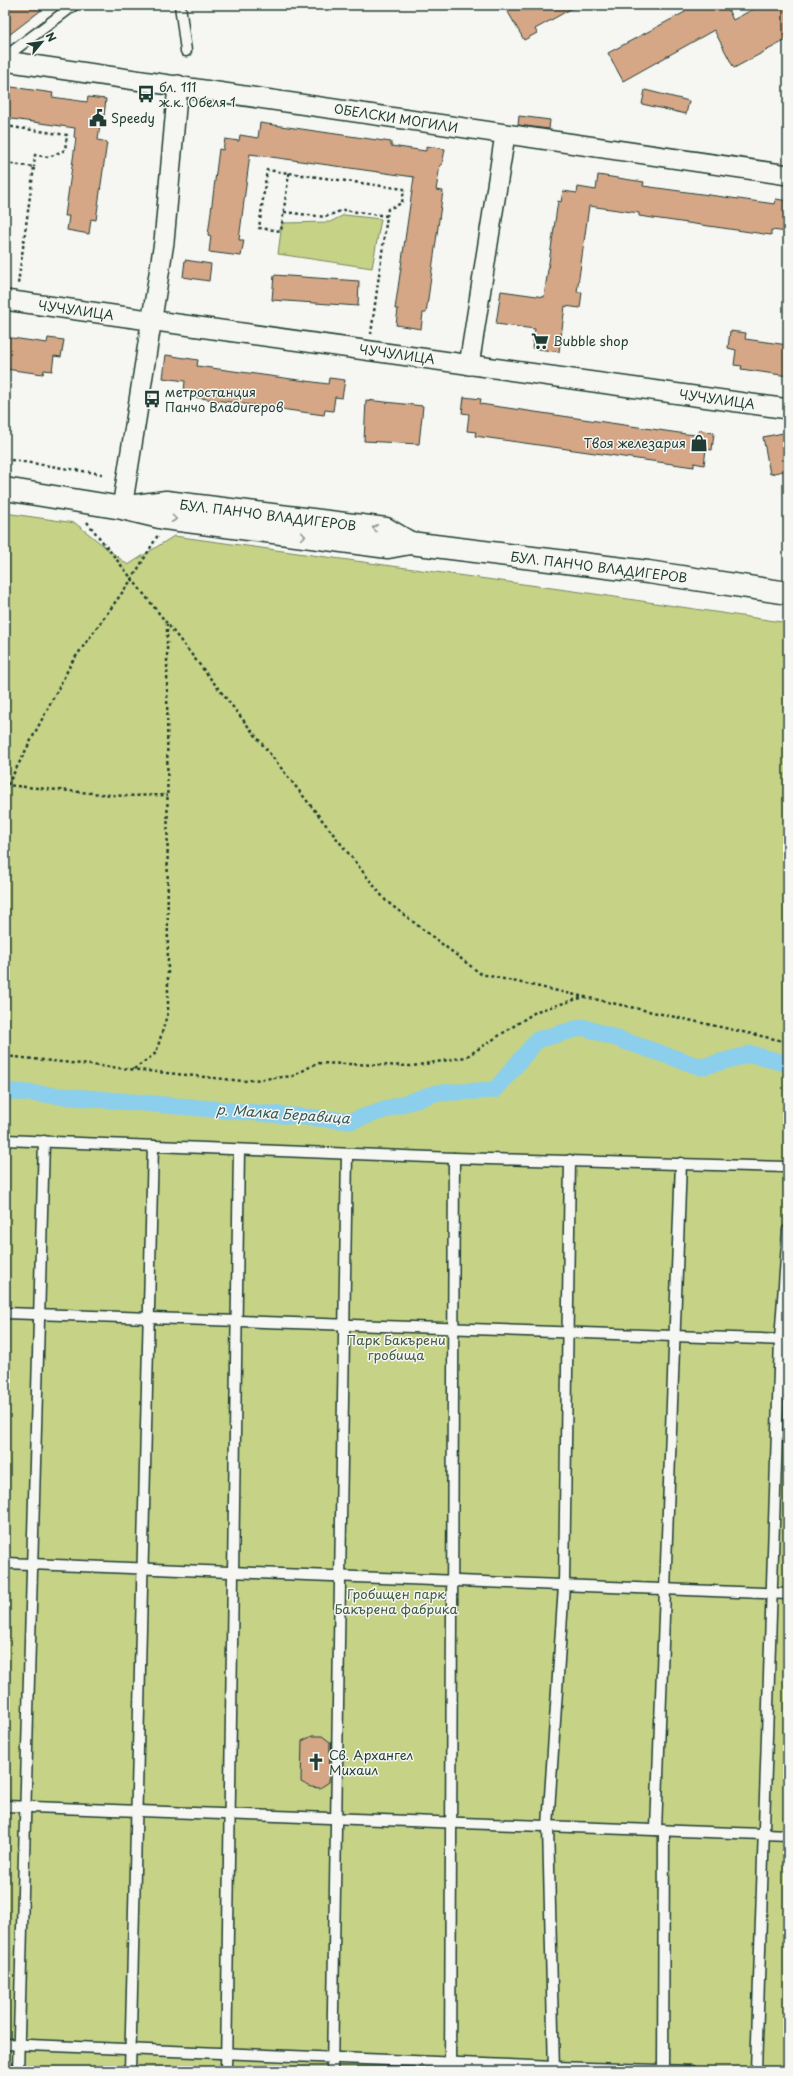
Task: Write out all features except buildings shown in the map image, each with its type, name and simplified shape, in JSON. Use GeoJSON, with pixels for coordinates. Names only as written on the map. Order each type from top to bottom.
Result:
{"type":"FeatureCollection","features":[{"type":"Feature","properties":{"kind":"street","name":"ОБЕЛСКИ МОГИЛИ"},"geometry":{"type":"LineString","coordinates":[[5,61],[788,175]]}},
{"type":"Feature","properties":{"kind":"street"},"geometry":{"type":"LineString","coordinates":[[122,508],[164,242],[178,85]]}},
{"type":"Feature","properties":{"kind":"street"},"geometry":{"type":"LineString","coordinates":[[469,364],[505,135]]}},
{"type":"Feature","properties":{"kind":"street","name":"ЧУЧУЛИЦА"},"geometry":{"type":"LineString","coordinates":[[10,301],[788,409]]}},
{"type":"Feature","properties":{"kind":"street","name":"БУЛ. ПАНЧО ВЛАДИГЕРОВ"},"geometry":{"type":"LineString","coordinates":[[5,489],[122,508],[164,518],[388,547],[410,543],[648,572],[788,593]]}},
{"type":"Feature","properties":{"kind":"lane"},"geometry":{"type":"LineString","coordinates":[[5,57],[74,5]]}},
{"type":"Feature","properties":{"kind":"lane"},"geometry":{"type":"LineString","coordinates":[[180,5],[184,21],[186,51]]}},
{"type":"Feature","properties":{"kind":"lane"},"geometry":{"type":"LineString","coordinates":[[5,1140],[454,1158],[788,1167]]}},
{"type":"Feature","properties":{"kind":"lane"},"geometry":{"type":"LineString","coordinates":[[18,2071],[44,1141]]}},
{"type":"Feature","properties":{"kind":"lane"},"geometry":{"type":"LineString","coordinates":[[130,2071],[153,1146]]}},
{"type":"Feature","properties":{"kind":"lane"},"geometry":{"type":"LineString","coordinates":[[226,2071],[238,1150]]}},
{"type":"Feature","properties":{"kind":"lane"},"geometry":{"type":"LineString","coordinates":[[332,2071],[347,1154]]}},
{"type":"Feature","properties":{"kind":"lane"},"geometry":{"type":"LineString","coordinates":[[450,2066],[454,1158]]}},
{"type":"Feature","properties":{"kind":"lane"},"geometry":{"type":"LineString","coordinates":[[554,2069],[548,1826],[564,1585],[570,1160]]}},
{"type":"Feature","properties":{"kind":"lane"},"geometry":{"type":"LineString","coordinates":[[663,2070],[660,1830],[665,1589],[681,1163]]}},
{"type":"Feature","properties":{"kind":"lane"},"geometry":{"type":"LineString","coordinates":[[756,2071],[772,1593],[788,1230]]}},
{"type":"Feature","properties":{"kind":"lane"},"geometry":{"type":"LineString","coordinates":[[5,1313],[784,1340]]}},
{"type":"Feature","properties":{"kind":"lane"},"geometry":{"type":"LineString","coordinates":[[5,1563],[788,1594]]}},
{"type":"Feature","properties":{"kind":"lane"},"geometry":{"type":"LineString","coordinates":[[5,1806],[788,1834]]}},
{"type":"Feature","properties":{"kind":"lane"},"geometry":{"type":"LineString","coordinates":[[5,2044],[332,2057],[450,2066],[691,2071]]}},
{"type":"Feature","properties":{"kind":"path"},"geometry":{"type":"LineString","coordinates":[[5,126],[67,135],[65,150],[48,157],[35,155],[10,301]]}},
{"type":"Feature","properties":{"kind":"path"},"geometry":{"type":"LineString","coordinates":[[5,163],[34,167]]}},
{"type":"Feature","properties":{"kind":"path"},"geometry":{"type":"LineString","coordinates":[[289,173],[281,231],[259,228],[267,170],[289,173],[404,189],[402,203],[388,209],[369,351]]}},
{"type":"Feature","properties":{"kind":"path"},"geometry":{"type":"LineString","coordinates":[[284,212],[326,217],[343,210],[387,216]]}},
{"type":"Feature","properties":{"kind":"path"},"geometry":{"type":"LineString","coordinates":[[5,458],[102,474]]}},
{"type":"Feature","properties":{"kind":"path"},"geometry":{"type":"LineString","coordinates":[[82,516],[386,901],[481,974],[788,1042]]}},
{"type":"Feature","properties":{"kind":"path"},"geometry":{"type":"LineString","coordinates":[[5,790],[6,785],[72,662],[132,579],[158,534]]}},
{"type":"Feature","properties":{"kind":"path"},"geometry":{"type":"LineString","coordinates":[[134,1070],[156,1054],[168,1012],[167,624]]}},
{"type":"Feature","properties":{"kind":"path"},"geometry":{"type":"LineString","coordinates":[[6,785],[123,796],[168,796]]}},
{"type":"Feature","properties":{"kind":"path"},"geometry":{"type":"LineString","coordinates":[[5,1056],[243,1081],[292,1076],[316,1062],[420,1064],[466,1057],[537,1011],[584,997]]}},
{"type":"Feature","properties":{"kind":"green space"},"geometry":{"type":"Polygon","coordinates":[[[344,215],[381,219],[372,268],[278,254],[282,223],[330,222],[344,215]]]}},
{"type":"Feature","properties":{"kind":"green space","name":"Парк Бакърени гробища"},"geometry":{"type":"Polygon","coordinates":[[[5,513],[75,523],[128,565],[174,536],[588,593],[788,623],[788,2071],[5,2071],[5,513]]]}},
{"type":"Feature","properties":{"kind":"waterway","name":"р. Малка Беравица"},"geometry":{"type":"LineString","coordinates":[[5,1091],[351,1121],[436,1093],[495,1090],[537,1040],[583,1027],[701,1067],[751,1054],[788,1064]]}},
{"type":"Feature","properties":{"kind":"place","name":"бл. 111 ж.к. Обеля 1"},"geometry":{"type":"Point","coordinates":[146,94]}},
{"type":"Feature","properties":{"kind":"place","name":"Speedy"},"geometry":{"type":"Point","coordinates":[98,118]}},
{"type":"Feature","properties":{"kind":"place","name":"Bubble shop"},"geometry":{"type":"Point","coordinates":[540,341]}},
{"type":"Feature","properties":{"kind":"place","name":"метростанция Панчо Владигеров"},"geometry":{"type":"Point","coordinates":[152,399]}},
{"type":"Feature","properties":{"kind":"place","name":"Твоя железария"},"geometry":{"type":"Point","coordinates":[699,443]}},
{"type":"Feature","properties":{"kind":"place","name":"Св. Архангел Михаил"},"geometry":{"type":"Point","coordinates":[316,1762]}},
{"type":"Feature","properties":{"kind":"park label","name":"Гробищен парк Бакърена фабрика"},"geometry":{"type":"Point","coordinates":[396,1602]}}]}
